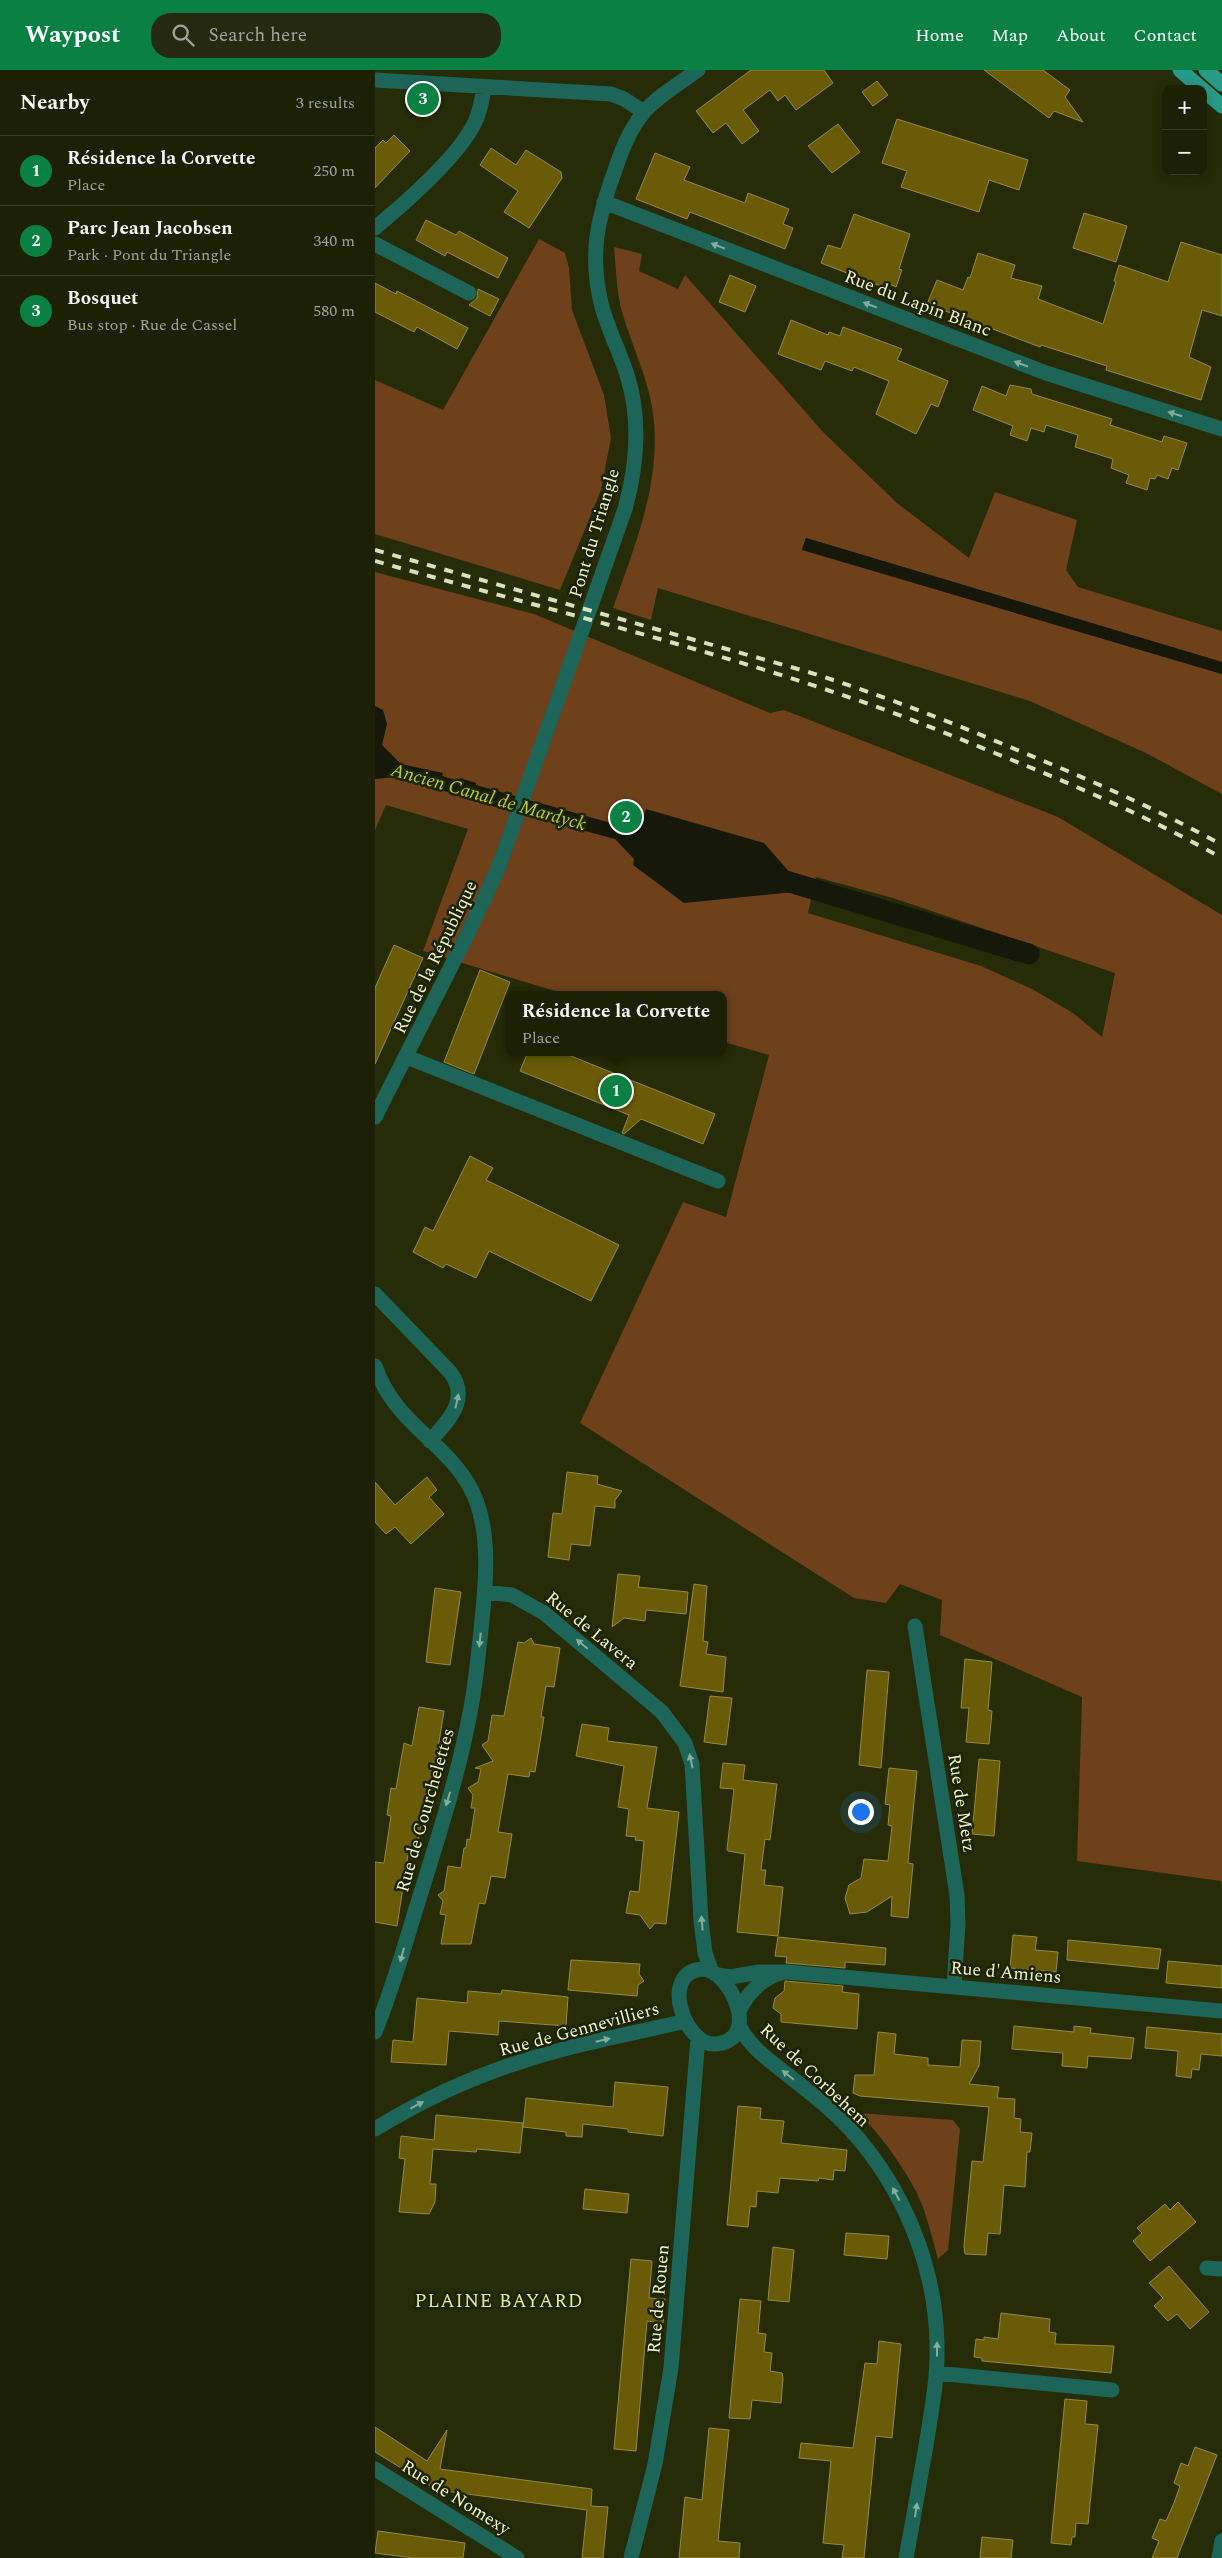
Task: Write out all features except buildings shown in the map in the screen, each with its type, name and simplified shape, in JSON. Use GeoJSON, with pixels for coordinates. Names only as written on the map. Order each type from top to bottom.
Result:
{"type":"FeatureCollection","features":[{"type":"Feature","properties":{"kind":"main road"},"geometry":{"type":"LineString","coordinates":[[1180,70],[1198,85]]}},
{"type":"Feature","properties":{"kind":"main road"},"geometry":{"type":"LineString","coordinates":[[1206,70],[1222,84]]}},
{"type":"Feature","properties":{"kind":"main road"},"geometry":{"type":"LineString","coordinates":[[1207,93],[1222,106]]}},
{"type":"Feature","properties":{"kind":"street"},"geometry":{"type":"LineString","coordinates":[[375,80],[611,94],[624,98],[644,112],[678,76],[698,70]]}},
{"type":"Feature","properties":{"kind":"street"},"geometry":{"type":"LineString","coordinates":[[375,228],[425,183],[468,134],[477,118],[484,87]]}},
{"type":"Feature","properties":{"kind":"street","name":"Pont du Triangle"},"geometry":{"type":"LineString","coordinates":[[511,838],[628,498],[634,471],[637,442],[636,416],[629,378],[611,334],[599,291],[596,237],[604,202],[624,147],[644,112]]}},
{"type":"Feature","properties":{"kind":"street","name":"Rue du Lapin Blanc"},"geometry":{"type":"LineString","coordinates":[[604,202],[1046,374],[1222,429]]}},
{"type":"Feature","properties":{"kind":"street"},"geometry":{"type":"LineString","coordinates":[[375,244],[469,293]]}},
{"type":"Feature","properties":{"kind":"street","name":"Rue de la République"},"geometry":{"type":"LineString","coordinates":[[375,1117],[380,1098],[407,1057],[486,897],[511,838]]}},
{"type":"Feature","properties":{"kind":"street"},"geometry":{"type":"LineString","coordinates":[[407,1057],[718,1181]]}},
{"type":"Feature","properties":{"kind":"street"},"geometry":{"type":"LineString","coordinates":[[375,1294],[450,1372],[457,1386],[459,1398],[454,1412],[430,1441]]}},
{"type":"Feature","properties":{"kind":"street"},"geometry":{"type":"LineString","coordinates":[[375,1366],[382,1384],[395,1406],[459,1470],[471,1488],[479,1507],[485,1538],[485,1592]]}},
{"type":"Feature","properties":{"kind":"street","name":"Rue de Lavera"},"geometry":{"type":"LineString","coordinates":[[485,1592],[512,1595],[544,1613],[662,1712],[681,1737],[690,1755],[694,1778],[701,1920],[705,1953],[715,1972]]}},
{"type":"Feature","properties":{"kind":"street","name":"Rue de Courchelettes"},"geometry":{"type":"LineString","coordinates":[[375,2032],[398,1971],[461,1752],[476,1680],[485,1592]]}},
{"type":"Feature","properties":{"kind":"street","name":"Rue de Metz"},"geometry":{"type":"LineString","coordinates":[[915,1626],[957,1895],[954,1986]]}},
{"type":"Feature","properties":{"kind":"street"},"geometry":{"type":"LineString","coordinates":[[693,1970],[715,1972],[739,2011],[740,2027],[732,2038],[718,2044],[709,2044],[698,2038],[687,2021],[679,1996],[680,1984],[686,1975],[693,1970]]}},
{"type":"Feature","properties":{"kind":"street","name":"Rue d'Amiens"},"geometry":{"type":"LineString","coordinates":[[715,1972],[730,1977],[759,1972],[787,1972],[1222,2010]]}},
{"type":"Feature","properties":{"kind":"street","name":"Rue d'Amiens"},"geometry":{"type":"LineString","coordinates":[[739,2011],[745,2000],[759,1985],[770,1977],[787,1972]]}},
{"type":"Feature","properties":{"kind":"street","name":"Rue de Gennevilliers"},"geometry":{"type":"LineString","coordinates":[[375,2129],[441,2092],[519,2062],[570,2048],[687,2021]]}},
{"type":"Feature","properties":{"kind":"street","name":"Rue de Corbehem"},"geometry":{"type":"LineString","coordinates":[[740,2027],[752,2046],[842,2121],[871,2155],[896,2194],[917,2240],[930,2281],[936,2328],[936,2373],[914,2520],[906,2558]]}},
{"type":"Feature","properties":{"kind":"street","name":"Rue de Rouen"},"geometry":{"type":"LineString","coordinates":[[631,2558],[655,2464],[670,2378],[698,2038]]}},
{"type":"Feature","properties":{"kind":"street"},"geometry":{"type":"LineString","coordinates":[[936,2373],[1112,2390]]}},
{"type":"Feature","properties":{"kind":"street","name":"Rue de Nomexy"},"geometry":{"type":"LineString","coordinates":[[375,2469],[517,2558]]}},
{"type":"Feature","properties":{"kind":"street"},"geometry":{"type":"LineString","coordinates":[[1219,2558],[1222,2541]]}},
{"type":"Feature","properties":{"kind":"shaded area"},"geometry":{"type":"Polygon","coordinates":[[[539,239],[565,253],[569,268],[572,310],[604,395],[611,438],[601,490],[560,590],[375,534],[375,380],[443,410],[539,239]]]}},
{"type":"Feature","properties":{"kind":"shaded area"},"geometry":{"type":"Polygon","coordinates":[[[614,247],[642,254],[639,271],[678,289],[685,275],[823,432],[897,503],[969,558],[995,492],[1077,520],[1066,570],[1078,587],[1222,631],[1222,662],[806,538],[802,549],[1222,674],[1222,794],[1146,753],[1030,701],[658,588],[651,620],[613,608],[645,512],[654,463],[655,438],[651,399],[620,304],[614,247]]]}},
{"type":"Feature","properties":{"kind":"shaded area"},"geometry":{"type":"Polygon","coordinates":[[[375,572],[534,614],[770,713],[784,710],[1058,817],[1222,915],[1222,1889],[1221,1881],[1077,1861],[1082,1697],[940,1635],[942,1600],[900,1584],[886,1603],[854,1598],[580,1423],[683,1202],[726,1217],[769,1055],[727,1043],[727,991],[555,991],[423,951],[468,829],[386,805],[375,830],[375,572]],[[816,877],[808,913],[981,966],[1032,989],[1073,1013],[1102,1037],[1115,973],[893,898],[816,877]]]}},
{"type":"Feature","properties":{"kind":"shaded area"},"geometry":{"type":"Polygon","coordinates":[[[858,2113],[953,2120],[960,2129],[948,2250],[938,2259],[918,2195],[886,2144],[858,2113]]]}},
{"type":"Feature","properties":{"kind":"water"},"geometry":{"type":"Polygon","coordinates":[[[806,538],[1222,662],[1222,674],[802,550],[806,538]]]}},
{"type":"Feature","properties":{"kind":"water","name":"Ancien Canal de Mardyck"},"geometry":{"type":"Polygon","coordinates":[[[375,706],[383,710],[387,724],[382,745],[401,764],[443,773],[442,776],[459,781],[460,778],[476,783],[476,785],[618,825],[643,819],[646,809],[764,843],[799,883],[805,884],[803,891],[684,903],[633,865],[634,859],[615,839],[470,800],[439,789],[438,791],[397,777],[375,779],[375,706]]]}},
{"type":"Feature","properties":{"kind":"waterway"},"geometry":{"type":"LineString","coordinates":[[776,878],[1029,954]]}},
{"type":"Feature","properties":{"kind":"railway"},"geometry":{"type":"LineString","coordinates":[[375,550],[805,671],[860,689],[942,719],[1073,773],[1148,807],[1222,845]]}},
{"type":"Feature","properties":{"kind":"railway"},"geometry":{"type":"LineString","coordinates":[[375,561],[678,644],[798,680],[878,707],[1073,785],[1149,820],[1222,858]]}},
{"type":"Feature","properties":{"kind":"place","name":"Bosquet"},"geometry":{"type":"Point","coordinates":[423,99]}},
{"type":"Feature","properties":{"kind":"place","name":"Parc Jean Jacobsen"},"geometry":{"type":"Point","coordinates":[626,817]}},
{"type":"Feature","properties":{"kind":"place","name":"Résidence la Corvette"},"geometry":{"type":"Point","coordinates":[616,1091]}},
{"type":"Feature","properties":{"kind":"district","name":"PLAINE BAYARD"},"geometry":{"type":"Point","coordinates":[499,2300]}}]}
